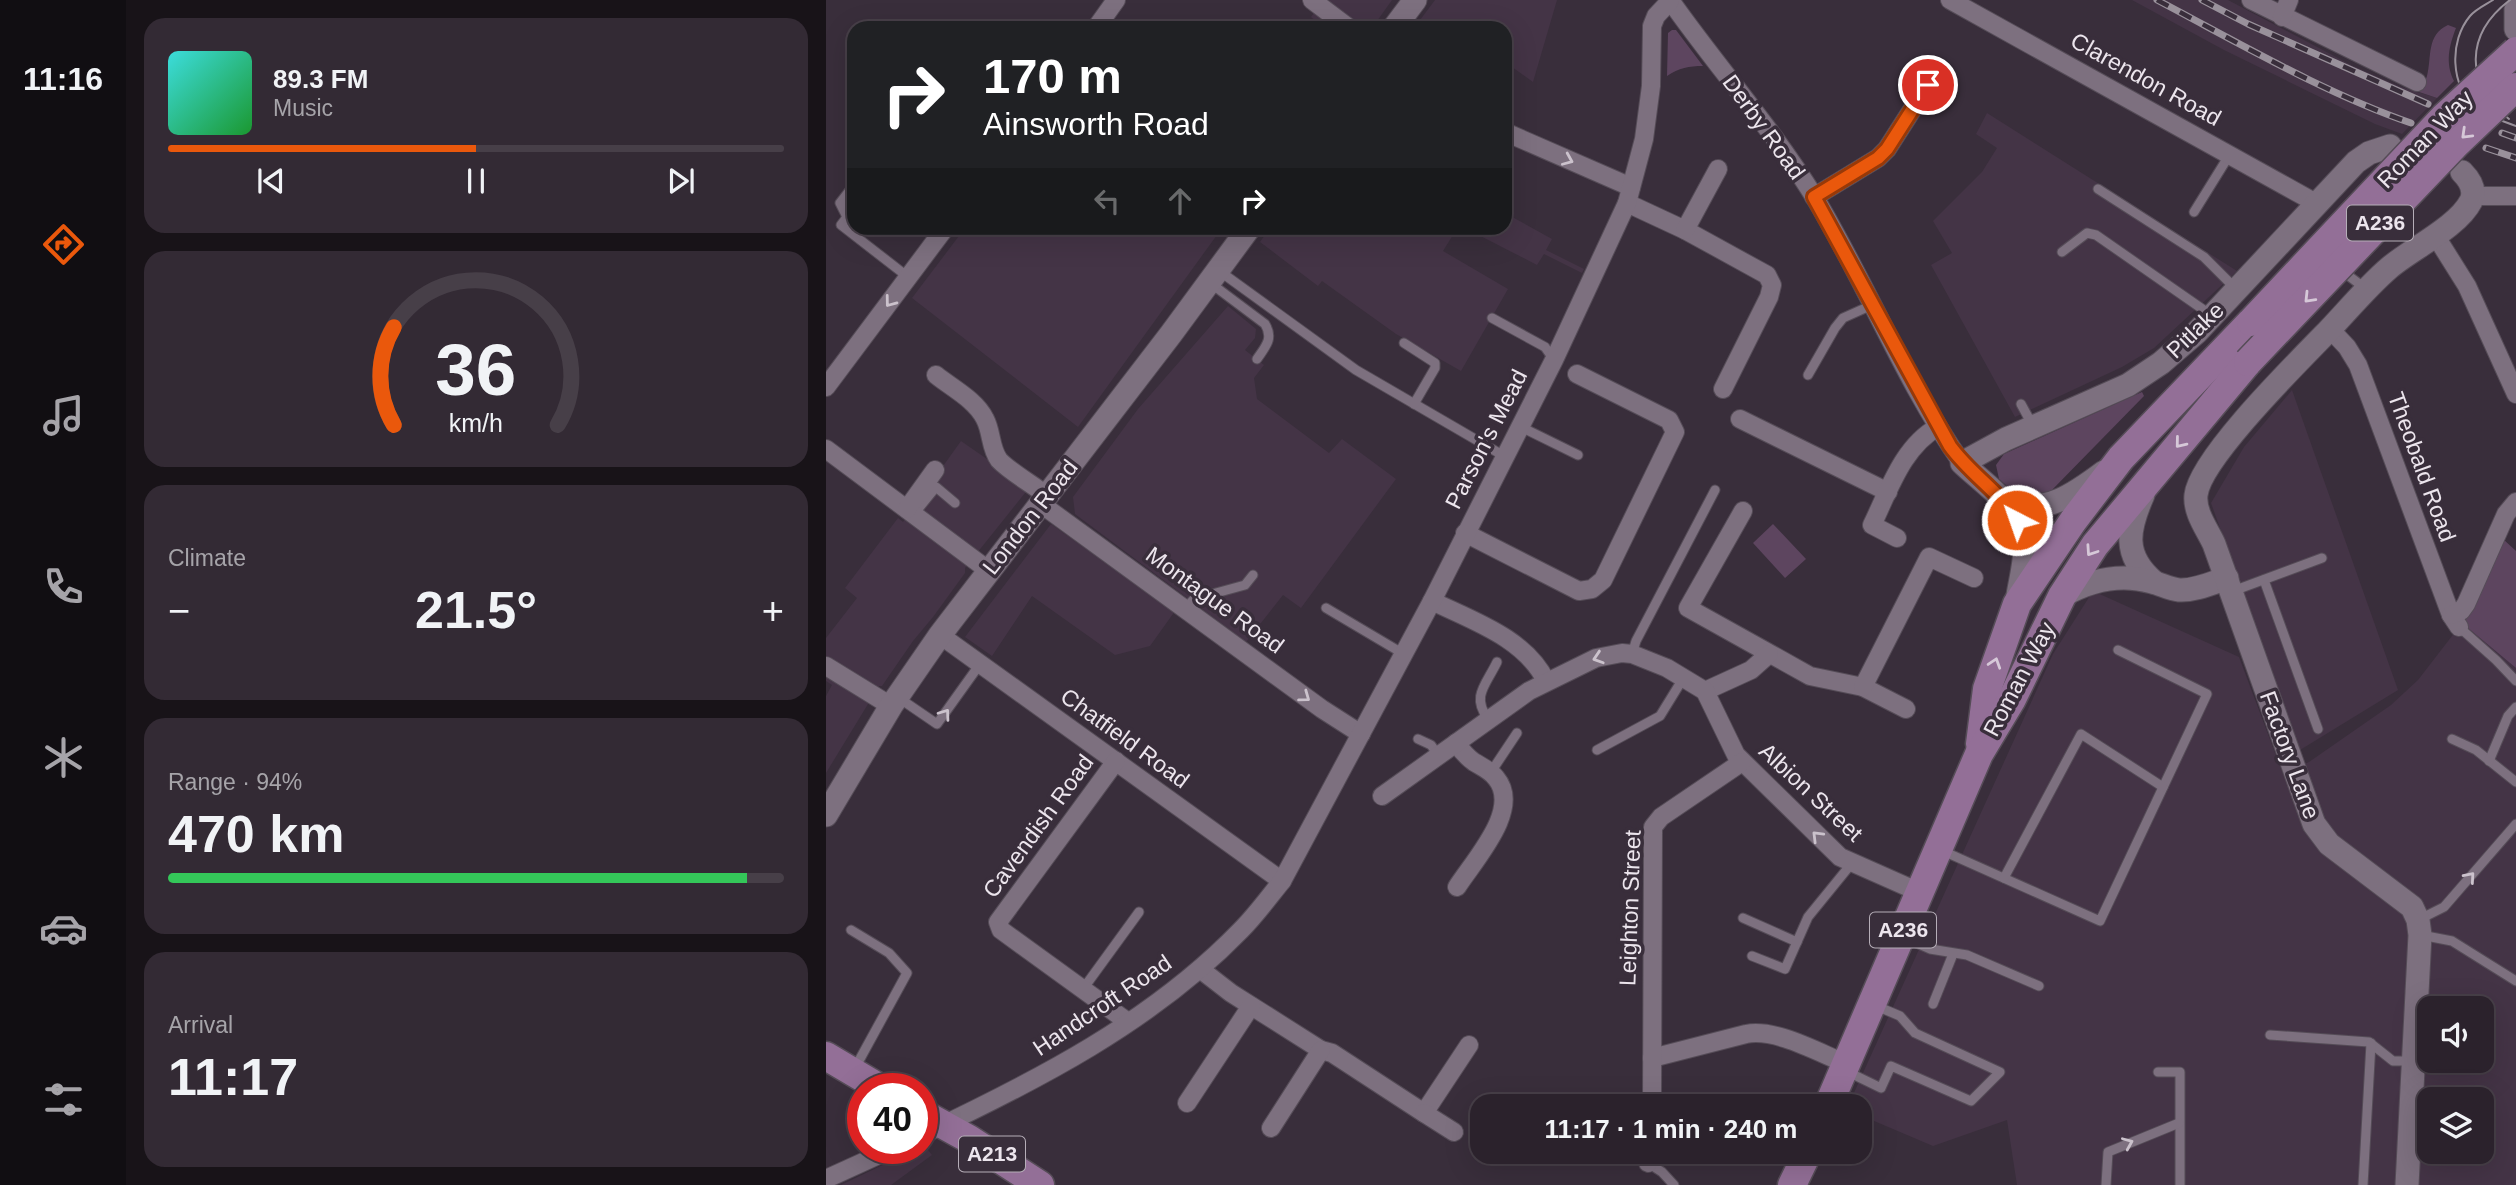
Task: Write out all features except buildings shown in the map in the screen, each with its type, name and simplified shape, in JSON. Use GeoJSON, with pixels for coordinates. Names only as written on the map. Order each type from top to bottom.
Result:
{"type":"FeatureCollection","features":[{"type":"Feature","properties":{"kind":"main road","name":"Roman Way"},"geometry":{"type":"LineString","coordinates":[[1979,754],[2012,699],[2062,596],[2095,545],[2150,479],[2235,357],[2436,126],[2516,51]]}},
{"type":"Feature","properties":{"kind":"main road","name":"Roman Way"},"geometry":{"type":"LineString","coordinates":[[1979,754],[1987,689],[2017,604],[2073,521],[2121,458],[2235,357],[2516,87]]}},
{"type":"Feature","properties":{"kind":"main road","name":"A236"},"geometry":{"type":"LineString","coordinates":[[1834,1094],[1979,754]]}},
{"type":"Feature","properties":{"kind":"main road"},"geometry":{"type":"LineString","coordinates":[[826,1056],[853,1072]]}},
{"type":"Feature","properties":{"kind":"main road","name":"A213"},"geometry":{"type":"LineString","coordinates":[[938,1127],[969,1139],[1040,1185]]}},
{"type":"Feature","properties":{"kind":"main road"},"geometry":{"type":"LineString","coordinates":[[1793,1185],[1803,1164]]}},
{"type":"Feature","properties":{"kind":"street"},"geometry":{"type":"LineString","coordinates":[[1101,21],[1116,0]]}},
{"type":"Feature","properties":{"kind":"street"},"geometry":{"type":"LineString","coordinates":[[1399,21],[1415,0]]}},
{"type":"Feature","properties":{"kind":"street","name":"Parson's Mead"},"geometry":{"type":"LineString","coordinates":[[1282,881],[1432,600],[1554,360],[1629,195],[1644,139],[1651,86],[1652,26],[1658,14],[1671,0]]}},
{"type":"Feature","properties":{"kind":"street","name":"Derby Road"},"geometry":{"type":"LineString","coordinates":[[1671,0],[1771,134],[1814,197],[1938,427],[1962,463],[2008,505],[2017,520],[2024,547],[2017,604]]}},
{"type":"Feature","properties":{"kind":"street","name":"Clarendon Road"},"geometry":{"type":"LineString","coordinates":[[1950,0],[2316,203]]}},
{"type":"Feature","properties":{"kind":"street"},"geometry":{"type":"LineString","coordinates":[[2250,0],[2285,9],[2410,79],[2413,60]]}},
{"type":"Feature","properties":{"kind":"street"},"geometry":{"type":"LineString","coordinates":[[1316,1],[1340,21]]}},
{"type":"Feature","properties":{"kind":"street"},"geometry":{"type":"LineString","coordinates":[[2516,10],[2516,28]]}},
{"type":"Feature","properties":{"kind":"street"},"geometry":{"type":"LineString","coordinates":[[1814,197],[1878,158],[1887,149],[1928,85]]}},
{"type":"Feature","properties":{"kind":"street"},"geometry":{"type":"LineString","coordinates":[[1512,136],[1629,195],[1685,230],[1767,275],[1772,285],[1769,297],[1723,389]]}},
{"type":"Feature","properties":{"kind":"street","name":"Pitlake"},"geometry":{"type":"LineString","coordinates":[[1962,463],[1998,443],[2135,381],[2179,349],[2361,158],[2390,146]]}},
{"type":"Feature","properties":{"kind":"street"},"geometry":{"type":"LineString","coordinates":[[1685,230],[1718,169]]}},
{"type":"Feature","properties":{"kind":"street"},"geometry":{"type":"LineString","coordinates":[[2462,172],[2472,185],[2472,196],[2516,196]]}},
{"type":"Feature","properties":{"kind":"street","name":"Factory Lane"},"geometry":{"type":"LineString","coordinates":[[2419,928],[2407,902],[2329,844],[2314,824],[2214,544],[2196,507],[2199,484],[2234,435],[2282,378],[2366,289],[2463,212],[2472,196]]}},
{"type":"Feature","properties":{"kind":"street"},"geometry":{"type":"LineString","coordinates":[[2435,234],[2467,286],[2516,394]]}},
{"type":"Feature","properties":{"kind":"street"},"geometry":{"type":"LineString","coordinates":[[826,387],[940,235]]}},
{"type":"Feature","properties":{"kind":"street","name":"London Road"},"geometry":{"type":"LineString","coordinates":[[826,816],[894,702],[940,635],[1244,235]]}},
{"type":"Feature","properties":{"kind":"street","name":"Theobald Road"},"geometry":{"type":"LineString","coordinates":[[2330,329],[2347,347],[2358,365],[2455,621]]}},
{"type":"Feature","properties":{"kind":"street"},"geometry":{"type":"LineString","coordinates":[[1465,533],[1578,591],[1592,589],[1603,580],[1674,438],[1673,425],[1669,420],[1573,373],[1554,360]]}},
{"type":"Feature","properties":{"kind":"street","name":"Montague Road"},"geometry":{"type":"LineString","coordinates":[[936,375],[975,405],[984,416],[999,460],[1044,500],[1251,657],[1361,734]]}},
{"type":"Feature","properties":{"kind":"street"},"geometry":{"type":"LineString","coordinates":[[1740,419],[1888,492]]}},
{"type":"Feature","properties":{"kind":"street"},"geometry":{"type":"LineString","coordinates":[[1896,538],[1872,524],[1918,440],[1938,427]]}},
{"type":"Feature","properties":{"kind":"street"},"geometry":{"type":"LineString","coordinates":[[826,449],[988,570]]}},
{"type":"Feature","properties":{"kind":"street"},"geometry":{"type":"LineString","coordinates":[[2008,505],[2040,508],[2063,499],[2087,485],[2121,458]]}},
{"type":"Feature","properties":{"kind":"street"},"geometry":{"type":"LineString","coordinates":[[910,512],[935,470]]}},
{"type":"Feature","properties":{"kind":"street"},"geometry":{"type":"LineString","coordinates":[[2150,479],[2133,521],[2130,537],[2136,562],[2143,573],[2154,582]]}},
{"type":"Feature","properties":{"kind":"street"},"geometry":{"type":"LineString","coordinates":[[2455,621],[2466,604],[2506,514],[2516,502]]}},
{"type":"Feature","properties":{"kind":"street"},"geometry":{"type":"LineString","coordinates":[[1743,511],[1688,608],[1810,676],[1863,687],[1906,709]]}},
{"type":"Feature","properties":{"kind":"street"},"geometry":{"type":"LineString","coordinates":[[1863,687],[1929,557],[1974,578]]}},
{"type":"Feature","properties":{"kind":"street"},"geometry":{"type":"LineString","coordinates":[[2062,596],[2101,579],[2135,579],[2179,590],[2229,585]]}},
{"type":"Feature","properties":{"kind":"street"},"geometry":{"type":"LineString","coordinates":[[1432,600],[1510,641],[1530,657],[1546,681]]}},
{"type":"Feature","properties":{"kind":"street","name":"Chatfield Road"},"geometry":{"type":"LineString","coordinates":[[940,635],[1282,881]]}},
{"type":"Feature","properties":{"kind":"street"},"geometry":{"type":"LineString","coordinates":[[1382,796],[1488,719],[1546,681],[1596,658],[1632,654],[1684,677],[1705,691],[1751,670],[1769,654]]}},
{"type":"Feature","properties":{"kind":"street"},"geometry":{"type":"LineString","coordinates":[[826,666],[894,702]]}},
{"type":"Feature","properties":{"kind":"street","name":"Albion Street"},"geometry":{"type":"LineString","coordinates":[[1705,691],[1733,750],[1742,762],[1827,846],[1840,857],[1919,891]]}},
{"type":"Feature","properties":{"kind":"street"},"geometry":{"type":"LineString","coordinates":[[1455,743],[1467,756],[1491,772],[1504,793],[1504,810],[1500,822],[1457,887]]}},
{"type":"Feature","properties":{"kind":"street","name":"Cavendish Road"},"geometry":{"type":"LineString","coordinates":[[1116,761],[998,922],[1001,930],[1128,1022]]}},
{"type":"Feature","properties":{"kind":"street","name":"Leighton Street"},"geometry":{"type":"LineString","coordinates":[[1652,1094],[1653,827],[1657,820],[1742,762]]}},
{"type":"Feature","properties":{"kind":"street","name":"Handcroft Road"},"geometry":{"type":"LineString","coordinates":[[938,1120],[1042,1075],[1128,1022],[1200,969],[1251,920],[1282,881]]}},
{"type":"Feature","properties":{"kind":"street"},"geometry":{"type":"LineString","coordinates":[[2407,1185],[2419,928]]}},
{"type":"Feature","properties":{"kind":"street"},"geometry":{"type":"LineString","coordinates":[[1200,969],[1251,1006],[1454,1132]]}},
{"type":"Feature","properties":{"kind":"street"},"geometry":{"type":"LineString","coordinates":[[1187,1103],[1251,1006]]}},
{"type":"Feature","properties":{"kind":"street"},"geometry":{"type":"LineString","coordinates":[[1653,1058],[1760,1032],[1846,1067]]}},
{"type":"Feature","properties":{"kind":"street"},"geometry":{"type":"LineString","coordinates":[[1424,1113],[1469,1045]]}},
{"type":"Feature","properties":{"kind":"street"},"geometry":{"type":"LineString","coordinates":[[1271,1128],[1321,1050]]}},
{"type":"Feature","properties":{"kind":"street"},"geometry":{"type":"LineString","coordinates":[[826,1179],[859,1164]]}},
{"type":"Feature","properties":{"kind":"lane"},"geometry":{"type":"LineString","coordinates":[[2194,212],[2230,154]]}},
{"type":"Feature","properties":{"kind":"lane"},"geometry":{"type":"LineString","coordinates":[[2098,189],[2204,257],[2236,290]]}},
{"type":"Feature","properties":{"kind":"lane"},"geometry":{"type":"LineString","coordinates":[[847,194],[840,203],[847,216],[841,225],[847,230]]}},
{"type":"Feature","properties":{"kind":"lane"},"geometry":{"type":"LineString","coordinates":[[2063,252],[2087,233],[2096,235],[2212,316]]}},
{"type":"Feature","properties":{"kind":"lane"},"geometry":{"type":"LineString","coordinates":[[854,235],[908,277]]}},
{"type":"Feature","properties":{"kind":"lane"},"geometry":{"type":"LineString","coordinates":[[2331,263],[2366,289]]}},
{"type":"Feature","properties":{"kind":"lane"},"geometry":{"type":"LineString","coordinates":[[1214,276],[1265,324],[1270,340],[1257,359]]}},
{"type":"Feature","properties":{"kind":"lane"},"geometry":{"type":"LineString","coordinates":[[1214,276],[1356,370],[1504,456]]}},
{"type":"Feature","properties":{"kind":"lane"},"geometry":{"type":"LineString","coordinates":[[1808,375],[1843,318],[1872,305]]}},
{"type":"Feature","properties":{"kind":"lane"},"geometry":{"type":"LineString","coordinates":[[1492,318],[1545,347],[1554,360]]}},
{"type":"Feature","properties":{"kind":"lane"},"geometry":{"type":"LineString","coordinates":[[1404,343],[1435,363],[1435,369],[1414,404]]}},
{"type":"Feature","properties":{"kind":"lane"},"geometry":{"type":"LineString","coordinates":[[2021,404],[2034,427]]}},
{"type":"Feature","properties":{"kind":"lane"},"geometry":{"type":"LineString","coordinates":[[1519,426],[1578,455]]}},
{"type":"Feature","properties":{"kind":"lane"},"geometry":{"type":"LineString","coordinates":[[910,512],[936,486],[955,503]]}},
{"type":"Feature","properties":{"kind":"lane"},"geometry":{"type":"LineString","coordinates":[[1632,654],[1636,641],[1715,490]]}},
{"type":"Feature","properties":{"kind":"lane"},"geometry":{"type":"LineString","coordinates":[[2229,585],[2264,580],[2322,558]]}},
{"type":"Feature","properties":{"kind":"lane"},"geometry":{"type":"LineString","coordinates":[[1185,608],[1194,599],[1245,585],[1253,575]]}},
{"type":"Feature","properties":{"kind":"lane"},"geometry":{"type":"LineString","coordinates":[[2264,580],[2318,729]]}},
{"type":"Feature","properties":{"kind":"lane"},"geometry":{"type":"LineString","coordinates":[[1326,608],[1402,653]]}},
{"type":"Feature","properties":{"kind":"lane"},"geometry":{"type":"LineString","coordinates":[[2455,621],[2516,681]]}},
{"type":"Feature","properties":{"kind":"lane"},"geometry":{"type":"LineString","coordinates":[[1938,849],[2101,921],[2207,694],[2118,650]]}},
{"type":"Feature","properties":{"kind":"lane"},"geometry":{"type":"LineString","coordinates":[[1488,719],[1479,705],[1479,697],[1497,662]]}},
{"type":"Feature","properties":{"kind":"lane"},"geometry":{"type":"LineString","coordinates":[[894,702],[937,724],[980,664]]}},
{"type":"Feature","properties":{"kind":"lane"},"geometry":{"type":"LineString","coordinates":[[1597,750],[1660,716],[1684,677]]}},
{"type":"Feature","properties":{"kind":"lane"},"geometry":{"type":"LineString","coordinates":[[2489,761],[2508,716],[2516,707]]}},
{"type":"Feature","properties":{"kind":"lane"},"geometry":{"type":"LineString","coordinates":[[1491,772],[1517,733]]}},
{"type":"Feature","properties":{"kind":"lane"},"geometry":{"type":"LineString","coordinates":[[2004,878],[2081,734],[2163,787]]}},
{"type":"Feature","properties":{"kind":"lane"},"geometry":{"type":"LineString","coordinates":[[1418,739],[1431,745],[1438,755]]}},
{"type":"Feature","properties":{"kind":"lane"},"geometry":{"type":"LineString","coordinates":[[2452,739],[2476,750],[2516,782]]}},
{"type":"Feature","properties":{"kind":"lane"},"geometry":{"type":"LineString","coordinates":[[2516,824],[2444,907],[2419,928],[2452,941],[2516,981]]}},
{"type":"Feature","properties":{"kind":"lane"},"geometry":{"type":"LineString","coordinates":[[1752,956],[1785,969],[1808,917],[1853,863]]}},
{"type":"Feature","properties":{"kind":"lane"},"geometry":{"type":"LineString","coordinates":[[1083,989],[1139,912]]}},
{"type":"Feature","properties":{"kind":"lane"},"geometry":{"type":"LineString","coordinates":[[1743,918],[1797,942]]}},
{"type":"Feature","properties":{"kind":"lane"},"geometry":{"type":"LineString","coordinates":[[851,930],[889,953],[907,973],[853,1072]]}},
{"type":"Feature","properties":{"kind":"lane"},"geometry":{"type":"LineString","coordinates":[[1900,936],[1930,949],[1967,956],[2039,986]]}},
{"type":"Feature","properties":{"kind":"lane"},"geometry":{"type":"LineString","coordinates":[[1933,1004],[1953,954]]}},
{"type":"Feature","properties":{"kind":"lane"},"geometry":{"type":"LineString","coordinates":[[1846,1067],[1881,1088],[1891,1066],[1971,1101],[2000,1072],[1915,1033],[1900,1016],[1872,1004]]}},
{"type":"Feature","properties":{"kind":"lane"},"geometry":{"type":"LineString","coordinates":[[2270,1035],[2371,1043],[2393,1060],[2413,1061]]}},
{"type":"Feature","properties":{"kind":"lane"},"geometry":{"type":"LineString","coordinates":[[2363,1185],[2371,1043]]}},
{"type":"Feature","properties":{"kind":"lane"},"geometry":{"type":"LineString","coordinates":[[2158,1072],[2180,1072],[2180,1185]]}},
{"type":"Feature","properties":{"kind":"lane"},"geometry":{"type":"LineString","coordinates":[[2106,1185],[2108,1152],[2179,1123]]}},
{"type":"Feature","properties":{"kind":"lane"},"geometry":{"type":"LineString","coordinates":[[1655,1164],[1674,1185]]}},
{"type":"Feature","properties":{"kind":"shaded area"},"geometry":{"type":"Polygon","coordinates":[[[1324,0],[1392,0],[1377,21],[1316,21],[1311,17],[1324,0]]]}},
{"type":"Feature","properties":{"kind":"shaded area"},"geometry":{"type":"Polygon","coordinates":[[[1435,0],[1557,0],[1533,82],[1512,67],[1512,21],[1419,21],[1435,0]]]}},
{"type":"Feature","properties":{"kind":"shaded area"},"geometry":{"type":"Polygon","coordinates":[[[2132,0],[2228,0],[2353,66],[2401,87],[2437,98],[2402,134],[2375,124],[2224,50],[2132,0]]]}},
{"type":"Feature","properties":{"kind":"shaded area"},"geometry":{"type":"Polygon","coordinates":[[[2448,25],[2456,28],[2449,54],[2454,81],[2437,98],[2419,92],[2427,76],[2433,41],[2441,29],[2448,25]]]}},
{"type":"Feature","properties":{"kind":"shaded area"},"geometry":{"type":"Polygon","coordinates":[[[1676,30],[1703,66],[1684,68],[1667,76],[1668,33],[1676,30]]]}},
{"type":"Feature","properties":{"kind":"shaded area"},"geometry":{"type":"Polygon","coordinates":[[[1987,113],[2237,271],[2154,348],[2122,367],[2015,417],[1931,265],[1952,253],[1933,221],[1982,172],[1997,148],[1976,134],[1987,113]]]}},
{"type":"Feature","properties":{"kind":"shaded area"},"geometry":{"type":"Polygon","coordinates":[[[1512,217],[1552,239],[1546,250],[1584,269],[1582,273],[1544,254],[1537,265],[1479,235],[1512,235],[1512,217]]]}},
{"type":"Feature","properties":{"kind":"shaded area"},"geometry":{"type":"Polygon","coordinates":[[[960,235],[1217,235],[1078,427],[912,298],[960,235]]]}},
{"type":"Feature","properties":{"kind":"shaded area"},"geometry":{"type":"Polygon","coordinates":[[[1265,235],[1453,235],[1443,251],[1508,289],[1461,371],[1396,334],[1322,281],[1318,286],[1260,242],[1265,235]]]}},
{"type":"Feature","properties":{"kind":"shaded area"},"geometry":{"type":"Polygon","coordinates":[[[1228,306],[1256,329],[1255,338],[1245,350],[1264,365],[1254,378],[1257,399],[1329,453],[1342,439],[1396,479],[1301,608],[1283,595],[1246,642],[1075,514],[1073,497],[1138,409],[1228,306]]]}},
{"type":"Feature","properties":{"kind":"shaded area"},"geometry":{"type":"Polygon","coordinates":[[[2292,390],[2398,690],[2300,750],[2211,503],[2244,447],[2292,390]]]}},
{"type":"Feature","properties":{"kind":"shaded area"},"geometry":{"type":"Polygon","coordinates":[[[2142,392],[2144,396],[2050,492],[2038,495],[2016,494],[1999,479],[1996,465],[2004,454],[2142,392]]]}},
{"type":"Feature","properties":{"kind":"shaded area"},"geometry":{"type":"Polygon","coordinates":[[[961,441],[1029,488],[965,568],[965,573],[933,617],[882,686],[879,686],[826,773],[826,696],[832,685],[826,681],[826,638],[857,598],[845,588],[898,518],[903,522],[961,441]]]}},
{"type":"Feature","properties":{"kind":"shaded area"},"geometry":{"type":"Polygon","coordinates":[[[1051,524],[1175,611],[1150,646],[1115,655],[1032,596],[992,656],[965,637],[1051,524]]]}},
{"type":"Feature","properties":{"kind":"shaded area"},"geometry":{"type":"Polygon","coordinates":[[[1773,524],[1806,559],[1785,578],[1753,543],[1773,524]]]}},
{"type":"Feature","properties":{"kind":"shaded area"},"geometry":{"type":"Polygon","coordinates":[[[2503,539],[2516,551],[2516,668],[2462,623],[2503,539]]]}},
{"type":"Feature","properties":{"kind":"shaded area"},"geometry":{"type":"Polygon","coordinates":[[[2093,591],[2239,657],[2283,774],[2309,762],[2391,705],[2418,680],[2462,623],[2516,668],[2516,1185],[2017,1185],[2007,1120],[1933,1146],[1872,1120],[1872,1094],[1853,1094],[2053,654],[2093,591]]]}},
{"type":"Feature","properties":{"kind":"shaded area"},"geometry":{"type":"Polygon","coordinates":[[[885,1164],[920,1164],[891,1185],[841,1185],[885,1164]]]}},
{"type":"Feature","properties":{"kind":"tram line"},"geometry":{"type":"LineString","coordinates":[[2493,0],[2472,14],[2463,26],[2456,50],[2457,76],[2467,98],[2476,107],[2490,116],[2516,126]]}},
{"type":"Feature","properties":{"kind":"tram line"},"geometry":{"type":"LineString","coordinates":[[2509,119],[2494,105],[2484,90],[2476,59],[2478,43],[2485,28],[2495,13],[2510,0]]}},
{"type":"Feature","properties":{"kind":"railway"},"geometry":{"type":"LineString","coordinates":[[2157,0],[2314,82],[2411,123]]}},
{"type":"Feature","properties":{"kind":"railway"},"geometry":{"type":"LineString","coordinates":[[2202,0],[2248,24],[2428,104]]}},
{"type":"Feature","properties":{"kind":"railway"},"geometry":{"type":"LineString","coordinates":[[2502,133],[2516,138]]}},
{"type":"Feature","properties":{"kind":"railway"},"geometry":{"type":"LineString","coordinates":[[2486,148],[2516,158]]}},
{"type":"Feature","properties":{"kind":"route"},"geometry":{"type":"LineString","coordinates":[[1928,85],[1887,149],[1878,158],[1814,197],[1938,427],[1962,463],[2008,505],[2017,520]]}}]}
